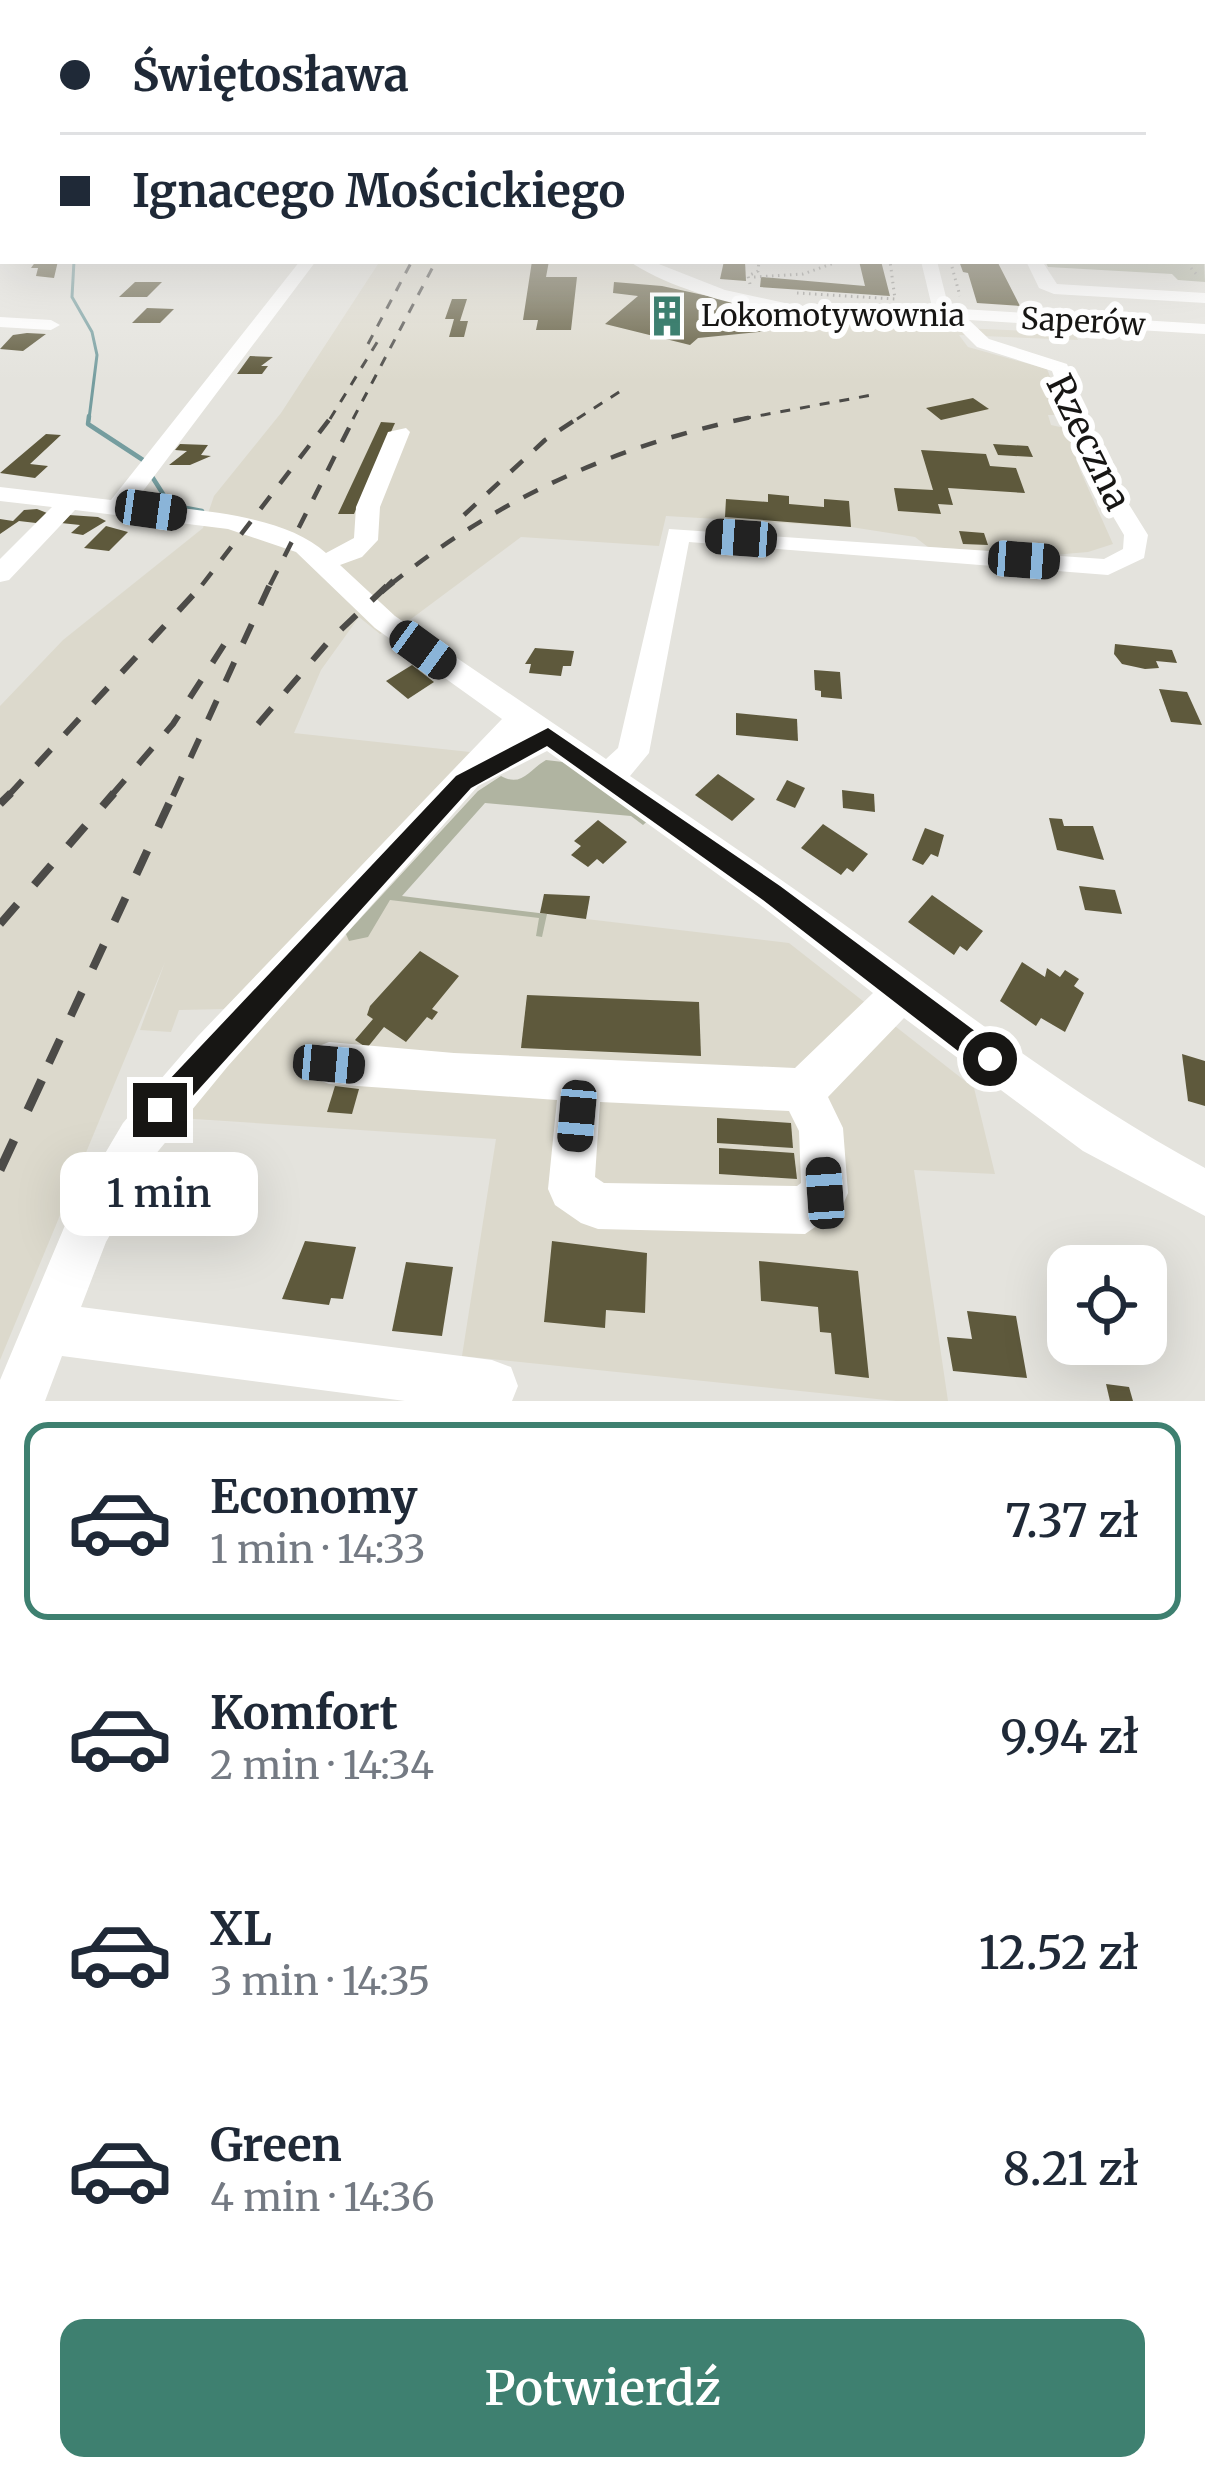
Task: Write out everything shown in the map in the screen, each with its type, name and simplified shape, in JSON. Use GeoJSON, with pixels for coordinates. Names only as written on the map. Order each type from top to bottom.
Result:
{"type":"FeatureCollection","features":[{"type":"Feature","properties":{"kind":"street"},"geometry":{"type":"LineString","coordinates":[[120,505],[306,264]]}},
{"type":"Feature","properties":{"kind":"street","name":"Saperów"},"geometry":{"type":"LineString","coordinates":[[645,264],[720,294],[817,315],[898,321],[916,314],[954,312],[1205,329]]}},
{"type":"Feature","properties":{"kind":"street"},"geometry":{"type":"LineString","coordinates":[[930,264],[954,312]]}},
{"type":"Feature","properties":{"kind":"street"},"geometry":{"type":"LineString","coordinates":[[946,264],[954,312]]}},
{"type":"Feature","properties":{"kind":"street"},"geometry":{"type":"LineString","coordinates":[[1035,264],[1045,286],[1054,289],[1205,298]]}},
{"type":"Feature","properties":{"kind":"street","name":"Rzeczna"},"geometry":{"type":"LineString","coordinates":[[608,777],[633,753],[678,534],[1108,567],[1135,554],[1136,535],[1099,474],[1060,368],[983,343],[954,312]]}},
{"type":"Feature","properties":{"kind":"street"},"geometry":{"type":"LineString","coordinates":[[0,322],[51,326]]}},
{"type":"Feature","properties":{"kind":"street"},"geometry":{"type":"LineString","coordinates":[[325,562],[352,552],[366,540],[368,507],[399,432]]}},
{"type":"Feature","properties":{"kind":"street"},"geometry":{"type":"LineString","coordinates":[[0,494],[120,505],[259,529],[293,541],[325,562],[385,622],[903,990],[1060,1110],[1126,1152],[1205,1193]]}},
{"type":"Feature","properties":{"kind":"street"},"geometry":{"type":"LineString","coordinates":[[0,574],[71,500]]}},
{"type":"Feature","properties":{"kind":"street"},"geometry":{"type":"LineString","coordinates":[[18,1401],[88,1228],[118,1171],[160,1110],[464,782],[534,727]]}},
{"type":"Feature","properties":{"kind":"street"},"geometry":{"type":"LineString","coordinates":[[329,1064],[802,1090],[829,1071],[903,990]]}},
{"type":"Feature","properties":{"kind":"street"},"geometry":{"type":"LineString","coordinates":[[580,1080],[572,1189],[598,1206],[805,1210],[825,1193],[821,1128],[802,1090]]}},
{"type":"Feature","properties":{"kind":"street"},"geometry":{"type":"LineString","coordinates":[[47,1328],[492,1386]]}},
{"type":"Feature","properties":{"kind":"path"},"geometry":{"type":"LineString","coordinates":[[757,287],[747,282],[750,274],[758,272],[759,264]]}},
{"type":"Feature","properties":{"kind":"path"},"geometry":{"type":"LineString","coordinates":[[754,277],[803,274],[831,264]]}},
{"type":"Feature","properties":{"kind":"path"},"geometry":{"type":"LineString","coordinates":[[798,293],[896,299],[890,264]]}},
{"type":"Feature","properties":{"kind":"path"},"geometry":{"type":"LineString","coordinates":[[946,264],[954,312]]}},
{"type":"Feature","properties":{"kind":"path"},"geometry":{"type":"LineString","coordinates":[[1191,268],[1198,276]]}},
{"type":"Feature","properties":{"kind":"shaded area"},"geometry":{"type":"Polygon","coordinates":[[[378,264],[635,264],[671,281],[871,324],[1074,333],[1078,340],[959,335],[968,347],[1047,369],[1065,415],[1048,415],[1051,425],[1069,429],[1080,470],[1113,544],[1053,555],[928,547],[915,537],[851,527],[666,516],[659,546],[521,537],[411,619],[380,634],[359,617],[321,670],[294,733],[470,752],[225,1009],[179,1010],[171,1032],[140,1030],[165,962],[0,1360],[0,706],[63,640],[203,528],[214,496],[281,413],[378,264]]]}},
{"type":"Feature","properties":{"kind":"shaded area"},"geometry":{"type":"Polygon","coordinates":[[[383,895],[789,943],[974,1088],[995,1174],[914,1170],[948,1401],[896,1401],[462,1356],[496,1139],[179,1118],[383,895]]]}},
{"type":"Feature","properties":{"kind":"green space"},"geometry":{"type":"Polygon","coordinates":[[[1204,264],[1205,282],[1178,280],[1172,274],[1048,267],[1204,264]]]}},
{"type":"Feature","properties":{"kind":"green space"},"geometry":{"type":"Polygon","coordinates":[[[546,760],[563,762],[651,818],[643,825],[631,816],[485,803],[402,896],[547,914],[542,937],[536,936],[539,918],[390,900],[368,937],[349,941],[346,934],[478,791],[501,776],[520,779],[546,760]]]}},
{"type":"Feature","properties":{"kind":"building"},"geometry":{"type":"Polygon","coordinates":[[[57,264],[54,278],[36,276],[38,268],[31,268],[57,264]]]}},
{"type":"Feature","properties":{"kind":"building"},"geometry":{"type":"Polygon","coordinates":[[[532,264],[548,264],[546,277],[577,277],[571,330],[536,330],[538,320],[523,320],[532,264]]]}},
{"type":"Feature","properties":{"kind":"building"},"geometry":{"type":"Polygon","coordinates":[[[723,264],[745,264],[746,281],[720,279],[723,264]]]}},
{"type":"Feature","properties":{"kind":"building"},"geometry":{"type":"Polygon","coordinates":[[[860,264],[882,264],[890,296],[760,287],[761,277],[865,286],[860,264]]]}},
{"type":"Feature","properties":{"kind":"building"},"geometry":{"type":"Polygon","coordinates":[[[960,264],[999,264],[1020,306],[977,303],[968,273],[960,264]]]}},
{"type":"Feature","properties":{"kind":"building"},"geometry":{"type":"Polygon","coordinates":[[[135,282],[162,282],[147,297],[119,297],[135,282]]]}},
{"type":"Feature","properties":{"kind":"building","name":"Lokomotywownia"},"geometry":{"type":"Polygon","coordinates":[[[614,282],[662,286],[808,318],[800,328],[698,338],[690,345],[605,324],[638,296],[613,293],[614,282]],[[721,313],[706,329],[766,322],[721,313]]]}},
{"type":"Feature","properties":{"kind":"building"},"geometry":{"type":"Polygon","coordinates":[[[452,299],[467,299],[460,321],[468,321],[464,337],[449,337],[454,319],[445,319],[452,299]]]}},
{"type":"Feature","properties":{"kind":"building"},"geometry":{"type":"Polygon","coordinates":[[[147,308],[174,309],[160,323],[132,323],[147,308]]]}},
{"type":"Feature","properties":{"kind":"building"},"geometry":{"type":"Polygon","coordinates":[[[46,334],[23,351],[0,349],[13,335],[46,334]]]}},
{"type":"Feature","properties":{"kind":"building"},"geometry":{"type":"Polygon","coordinates":[[[250,356],[273,357],[261,366],[268,366],[262,374],[237,374],[250,356]]]}},
{"type":"Feature","properties":{"kind":"building"},"geometry":{"type":"Polygon","coordinates":[[[973,398],[989,409],[941,420],[926,408],[973,398]]]}},
{"type":"Feature","properties":{"kind":"building"},"geometry":{"type":"Polygon","coordinates":[[[381,422],[395,423],[354,514],[338,514],[381,422]]]}},
{"type":"Feature","properties":{"kind":"building"},"geometry":{"type":"Polygon","coordinates":[[[46,434],[61,435],[30,464],[48,466],[35,478],[0,473],[46,434]]]}},
{"type":"Feature","properties":{"kind":"building"},"geometry":{"type":"Polygon","coordinates":[[[180,444],[208,445],[201,455],[211,456],[190,465],[169,465],[187,451],[175,450],[180,444]]]}},
{"type":"Feature","properties":{"kind":"building"},"geometry":{"type":"Polygon","coordinates":[[[993,444],[1028,446],[1033,457],[998,455],[993,444]]]}},
{"type":"Feature","properties":{"kind":"building"},"geometry":{"type":"Polygon","coordinates":[[[921,450],[986,454],[990,466],[1016,468],[1025,493],[948,488],[953,505],[938,504],[941,514],[898,511],[894,488],[933,490],[921,450]]]}},
{"type":"Feature","properties":{"kind":"building"},"geometry":{"type":"Polygon","coordinates":[[[768,494],[789,496],[789,504],[824,507],[824,499],[849,501],[851,527],[725,517],[726,499],[768,502],[768,494]]]}},
{"type":"Feature","properties":{"kind":"building"},"geometry":{"type":"Polygon","coordinates":[[[24,510],[47,513],[36,523],[19,521],[0,534],[0,519],[13,521],[24,510]]]}},
{"type":"Feature","properties":{"kind":"building"},"geometry":{"type":"Polygon","coordinates":[[[69,515],[106,521],[83,535],[71,533],[80,525],[61,523],[69,515]]]}},
{"type":"Feature","properties":{"kind":"building"},"geometry":{"type":"Polygon","coordinates":[[[106,526],[128,532],[109,551],[84,548],[106,526]]]}},
{"type":"Feature","properties":{"kind":"building"},"geometry":{"type":"Polygon","coordinates":[[[959,531],[984,533],[988,545],[963,544],[959,531]]]}},
{"type":"Feature","properties":{"kind":"building"},"geometry":{"type":"Polygon","coordinates":[[[1115,644],[1172,650],[1177,663],[1156,661],[1159,668],[1145,669],[1122,664],[1114,654],[1115,644]]]}},
{"type":"Feature","properties":{"kind":"building"},"geometry":{"type":"Polygon","coordinates":[[[535,648],[574,651],[571,666],[563,666],[561,676],[529,673],[531,664],[525,664],[535,648]]]}},
{"type":"Feature","properties":{"kind":"building"},"geometry":{"type":"Polygon","coordinates":[[[412,665],[434,682],[408,699],[386,681],[412,665]]]}},
{"type":"Feature","properties":{"kind":"building"},"geometry":{"type":"Polygon","coordinates":[[[814,670],[840,672],[842,699],[821,697],[821,691],[815,690],[814,670]]]}},
{"type":"Feature","properties":{"kind":"building"},"geometry":{"type":"Polygon","coordinates":[[[1159,689],[1187,692],[1202,725],[1171,722],[1159,689]]]}},
{"type":"Feature","properties":{"kind":"building"},"geometry":{"type":"Polygon","coordinates":[[[736,713],[797,719],[798,741],[736,735],[736,713]]]}},
{"type":"Feature","properties":{"kind":"building"},"geometry":{"type":"Polygon","coordinates":[[[718,774],[755,799],[732,821],[695,795],[718,774]]]}},
{"type":"Feature","properties":{"kind":"building"},"geometry":{"type":"Polygon","coordinates":[[[787,780],[805,788],[795,808],[776,800],[787,780]]]}},
{"type":"Feature","properties":{"kind":"building"},"geometry":{"type":"Polygon","coordinates":[[[842,790],[874,794],[875,812],[843,808],[842,790]]]}},
{"type":"Feature","properties":{"kind":"building"},"geometry":{"type":"Polygon","coordinates":[[[1049,818],[1062,819],[1064,826],[1093,826],[1104,860],[1057,850],[1049,818]]]}},
{"type":"Feature","properties":{"kind":"building"},"geometry":{"type":"Polygon","coordinates":[[[598,820],[627,842],[603,864],[597,859],[588,867],[571,855],[581,846],[574,841],[598,820]]]}},
{"type":"Feature","properties":{"kind":"building"},"geometry":{"type":"Polygon","coordinates":[[[823,824],[868,854],[853,872],[847,868],[841,875],[801,848],[823,824]]]}},
{"type":"Feature","properties":{"kind":"building"},"geometry":{"type":"Polygon","coordinates":[[[925,828],[944,835],[938,857],[931,854],[923,865],[912,860],[925,828]]]}},
{"type":"Feature","properties":{"kind":"building"},"geometry":{"type":"Polygon","coordinates":[[[1079,886],[1115,890],[1122,914],[1085,910],[1079,886]]]}},
{"type":"Feature","properties":{"kind":"building"},"geometry":{"type":"Polygon","coordinates":[[[544,894],[590,896],[586,919],[540,913],[544,894]]]}},
{"type":"Feature","properties":{"kind":"building"},"geometry":{"type":"Polygon","coordinates":[[[932,895],[983,931],[967,951],[960,946],[954,955],[908,922],[932,895]]]}},
{"type":"Feature","properties":{"kind":"building"},"geometry":{"type":"Polygon","coordinates":[[[420,951],[459,976],[432,1009],[438,1012],[432,1020],[427,1017],[406,1042],[384,1027],[367,1048],[355,1040],[373,1019],[367,1015],[370,1006],[420,951]]]}},
{"type":"Feature","properties":{"kind":"building"},"geometry":{"type":"Polygon","coordinates":[[[1022,962],[1045,977],[1047,968],[1060,977],[1065,970],[1079,979],[1074,986],[1084,993],[1065,1032],[1041,1018],[1036,1026],[1000,1001],[1022,962]]]}},
{"type":"Feature","properties":{"kind":"building"},"geometry":{"type":"Polygon","coordinates":[[[527,995],[699,1002],[701,1056],[521,1048],[527,995]]]}},
{"type":"Feature","properties":{"kind":"building"},"geometry":{"type":"Polygon","coordinates":[[[1182,1054],[1205,1061],[1205,1106],[1188,1101],[1182,1054]]]}},
{"type":"Feature","properties":{"kind":"building"},"geometry":{"type":"Polygon","coordinates":[[[335,1086],[359,1089],[352,1114],[327,1112],[335,1086]]]}},
{"type":"Feature","properties":{"kind":"building"},"geometry":{"type":"Polygon","coordinates":[[[717,1118],[791,1123],[793,1148],[717,1143],[717,1118]]]}},
{"type":"Feature","properties":{"kind":"building"},"geometry":{"type":"Polygon","coordinates":[[[719,1148],[794,1153],[797,1179],[719,1174],[719,1148]]]}},
{"type":"Feature","properties":{"kind":"building"},"geometry":{"type":"Polygon","coordinates":[[[305,1241],[356,1247],[343,1299],[331,1298],[329,1305],[282,1299],[305,1241]]]}},
{"type":"Feature","properties":{"kind":"building"},"geometry":{"type":"Polygon","coordinates":[[[552,1241],[647,1253],[645,1313],[606,1310],[605,1328],[544,1322],[552,1241]]]}},
{"type":"Feature","properties":{"kind":"building"},"geometry":{"type":"Polygon","coordinates":[[[759,1261],[858,1271],[869,1378],[835,1374],[831,1333],[820,1332],[818,1307],[761,1301],[759,1261]]]}},
{"type":"Feature","properties":{"kind":"building"},"geometry":{"type":"Polygon","coordinates":[[[406,1262],[453,1267],[442,1336],[392,1331],[406,1262]]]}},
{"type":"Feature","properties":{"kind":"building"},"geometry":{"type":"Polygon","coordinates":[[[967,1311],[1016,1316],[1027,1378],[953,1371],[947,1337],[972,1339],[967,1311]]]}},
{"type":"Feature","properties":{"kind":"building"},"geometry":{"type":"Polygon","coordinates":[[[1106,1384],[1129,1387],[1133,1401],[1110,1401],[1106,1384]]]}},
{"type":"Feature","properties":{"kind":"waterway"},"geometry":{"type":"LineString","coordinates":[[74,264],[72,297],[92,332],[97,355],[89,419]]}},
{"type":"Feature","properties":{"kind":"waterway"},"geometry":{"type":"LineString","coordinates":[[89,416],[88,424],[143,460]]}},
{"type":"Feature","properties":{"kind":"waterway"},"geometry":{"type":"LineString","coordinates":[[151,475],[170,505],[202,511]]}},
{"type":"Feature","properties":{"kind":"railway"},"geometry":{"type":"LineString","coordinates":[[368,344],[410,264]]}},
{"type":"Feature","properties":{"kind":"railway"},"geometry":{"type":"LineString","coordinates":[[353,419],[434,264]]}},
{"type":"Feature","properties":{"kind":"railway"},"geometry":{"type":"LineString","coordinates":[[331,417],[381,336]]}},
{"type":"Feature","properties":{"kind":"railway"},"geometry":{"type":"LineString","coordinates":[[577,419],[627,387]]}},
{"type":"Feature","properties":{"kind":"railway"},"geometry":{"type":"LineString","coordinates":[[756,416],[872,395]]}},
{"type":"Feature","properties":{"kind":"railway"},"geometry":{"type":"LineString","coordinates":[[270,585],[355,416]]}},
{"type":"Feature","properties":{"kind":"railway"},"geometry":{"type":"LineString","coordinates":[[464,515],[545,440],[581,416]]}},
{"type":"Feature","properties":{"kind":"railway"},"geometry":{"type":"LineString","coordinates":[[390,585],[474,525],[563,478],[656,442],[756,416]]}},
{"type":"Feature","properties":{"kind":"railway"},"geometry":{"type":"LineString","coordinates":[[741,419],[756,416]]}},
{"type":"Feature","properties":{"kind":"railway"},"geometry":{"type":"LineString","coordinates":[[202,585],[331,417]]}},
{"type":"Feature","properties":{"kind":"railway"},"geometry":{"type":"LineString","coordinates":[[8,796],[205,582]]}},
{"type":"Feature","properties":{"kind":"railway"},"geometry":{"type":"LineString","coordinates":[[173,796],[271,582]]}},
{"type":"Feature","properties":{"kind":"railway"},"geometry":{"type":"LineString","coordinates":[[258,724],[329,641],[391,582]]}},
{"type":"Feature","properties":{"kind":"railway"},"geometry":{"type":"LineString","coordinates":[[388,585],[391,582]]}},
{"type":"Feature","properties":{"kind":"railway"},"geometry":{"type":"LineString","coordinates":[[381,592],[393,582]]}},
{"type":"Feature","properties":{"kind":"railway"},"geometry":{"type":"LineString","coordinates":[[111,796],[173,724],[231,634]]}},
{"type":"Feature","properties":{"kind":"railway"},"geometry":{"type":"LineString","coordinates":[[8,796],[11,793]]}},
{"type":"Feature","properties":{"kind":"railway"},"geometry":{"type":"LineString","coordinates":[[0,924],[114,793]]}},
{"type":"Feature","properties":{"kind":"railway"},"geometry":{"type":"LineString","coordinates":[[49,1063],[174,793]]}},
{"type":"Feature","properties":{"kind":"railway"},"geometry":{"type":"LineString","coordinates":[[0,804],[8,796]]}},
{"type":"Feature","properties":{"kind":"railway"},"geometry":{"type":"LineString","coordinates":[[0,1170],[51,1060]]}},
{"type":"Feature","properties":{"kind":"place","name":"Lokomotywownia"},"geometry":{"type":"Point","coordinates":[667,316]}},
{"type":"Feature","properties":{"kind":"route"},"geometry":{"type":"LineString","coordinates":[[160,1110],[464,782],[548,736],[772,893],[990,1059]]}}]}
